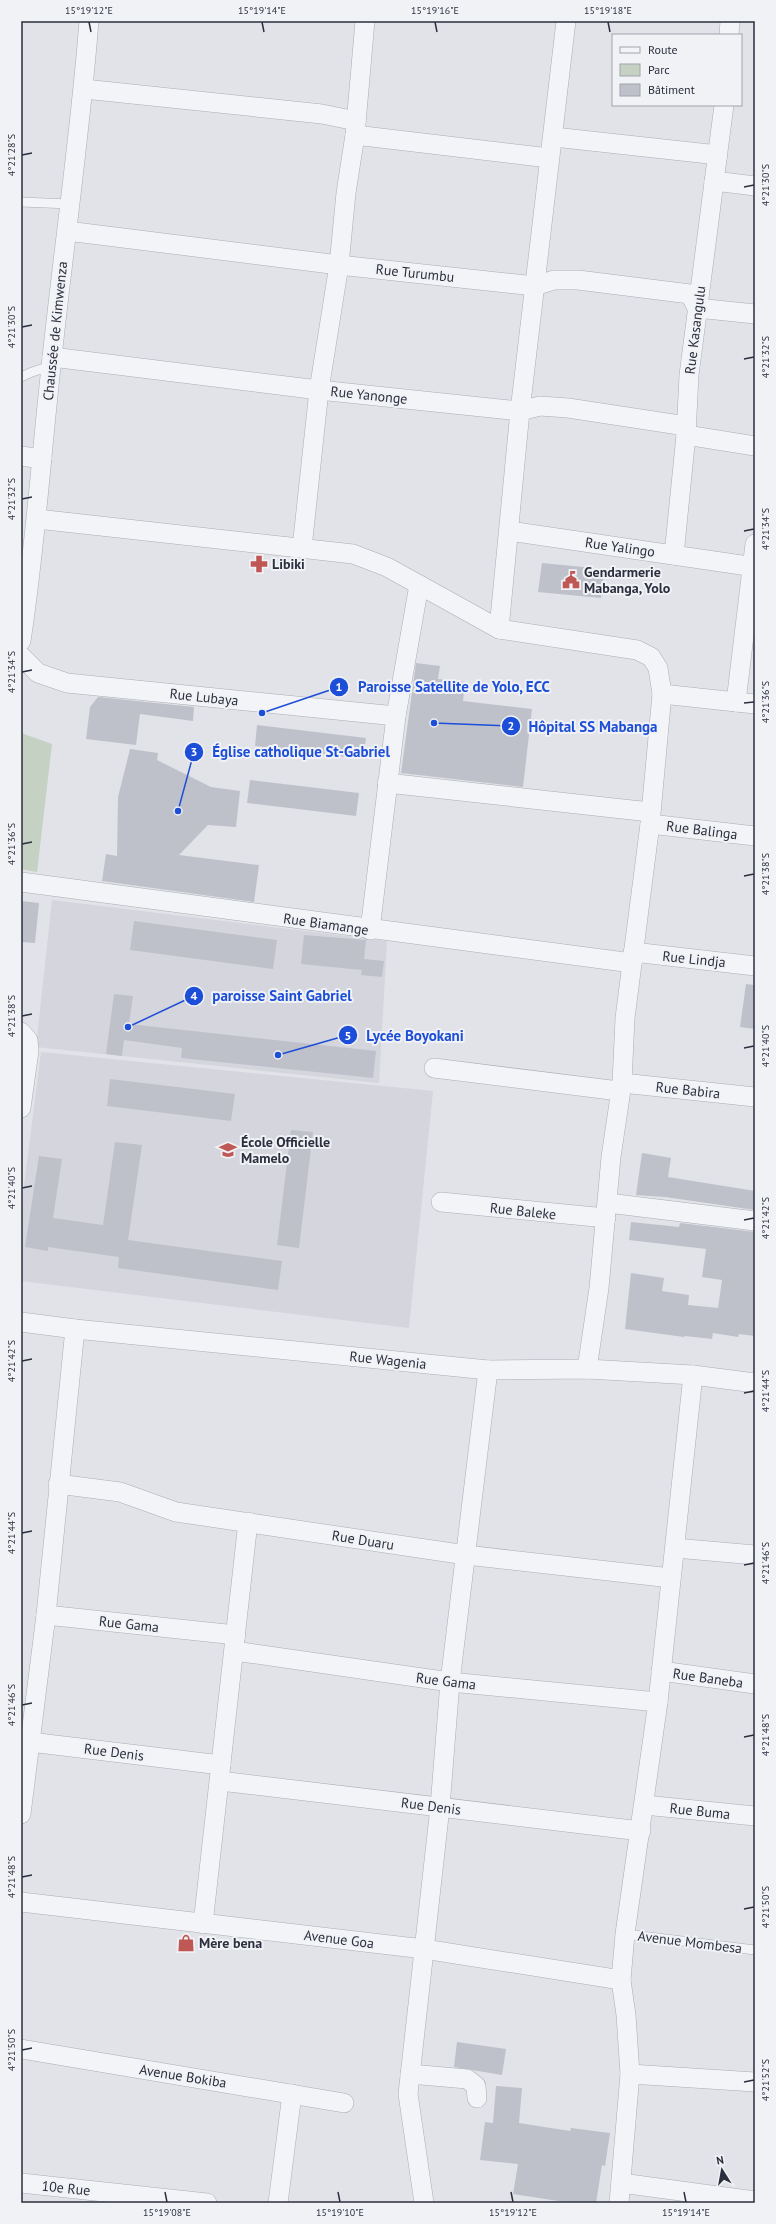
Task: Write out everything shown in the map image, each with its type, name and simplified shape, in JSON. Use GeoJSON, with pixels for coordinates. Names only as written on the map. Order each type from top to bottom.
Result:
{"type":"FeatureCollection","features":[{"type":"Feature","properties":{"kind":"street","name":"Chaussée de Kimwenza"},"geometry":{"type":"LineString","coordinates":[[21,640],[37,519],[52,361],[84,89],[89,21]]}},
{"type":"Feature","properties":{"kind":"street"},"geometry":{"type":"LineString","coordinates":[[302,548],[319,390],[339,265],[346,193],[355,128],[365,21]]}},
{"type":"Feature","properties":{"kind":"street"},"geometry":{"type":"LineString","coordinates":[[499,630],[520,411],[549,158],[554,137],[566,21]]}},
{"type":"Feature","properties":{"kind":"street"},"geometry":{"type":"LineString","coordinates":[[729,34],[730,21]]}},
{"type":"Feature","properties":{"kind":"street"},"geometry":{"type":"LineString","coordinates":[[84,89],[322,114],[355,128],[549,158]]}},
{"type":"Feature","properties":{"kind":"street","name":"Rue Kasangulu"},"geometry":{"type":"LineString","coordinates":[[674,555],[686,430],[689,375],[724,106]]}},
{"type":"Feature","properties":{"kind":"street"},"geometry":{"type":"LineString","coordinates":[[554,137],[718,155]]}},
{"type":"Feature","properties":{"kind":"street"},"geometry":{"type":"LineString","coordinates":[[714,181],[755,186]]}},
{"type":"Feature","properties":{"kind":"street","name":"Rue Turumbu"},"geometry":{"type":"LineString","coordinates":[[67,231],[339,265],[535,286],[554,280],[578,280],[690,294],[698,308]]}},
{"type":"Feature","properties":{"kind":"street"},"geometry":{"type":"LineString","coordinates":[[698,308],[755,314]]}},
{"type":"Feature","properties":{"kind":"street","name":"Rue Yanonge"},"geometry":{"type":"LineString","coordinates":[[52,361],[520,411],[540,406],[561,408],[686,430],[755,446]]}},
{"type":"Feature","properties":{"kind":"street"},"geometry":{"type":"LineString","coordinates":[[21,456],[42,459]]}},
{"type":"Feature","properties":{"kind":"street"},"geometry":{"type":"LineString","coordinates":[[37,519],[353,554],[371,560],[499,630],[637,650],[651,657],[658,668],[662,694],[650,818],[625,1018],[621,1087],[599,1288],[587,1369]]}},
{"type":"Feature","properties":{"kind":"street","name":"Rue Yalingo"},"geometry":{"type":"LineString","coordinates":[[509,531],[754,567]]}},
{"type":"Feature","properties":{"kind":"street"},"geometry":{"type":"LineString","coordinates":[[736,702],[754,567],[755,544]]}},
{"type":"Feature","properties":{"kind":"street"},"geometry":{"type":"LineString","coordinates":[[370,930],[396,716],[419,585]]}},
{"type":"Feature","properties":{"kind":"street","name":"Rue Lubaya"},"geometry":{"type":"LineString","coordinates":[[21,656],[38,673],[67,683],[396,716]]}},
{"type":"Feature","properties":{"kind":"street"},"geometry":{"type":"LineString","coordinates":[[662,694],[755,704]]}},
{"type":"Feature","properties":{"kind":"street","name":"Rue Balinga"},"geometry":{"type":"LineString","coordinates":[[387,783],[650,818],[755,836]]}},
{"type":"Feature","properties":{"kind":"street","name":"Rue Biamange"},"geometry":{"type":"LineString","coordinates":[[21,882],[370,930],[632,958]]}},
{"type":"Feature","properties":{"kind":"street","name":"Rue Lindja"},"geometry":{"type":"LineString","coordinates":[[632,958],[755,966]]}},
{"type":"Feature","properties":{"kind":"street"},"geometry":{"type":"LineString","coordinates":[[21,1032],[25,1034],[28,1046],[21,1108]]}},
{"type":"Feature","properties":{"kind":"street","name":"Rue Babira"},"geometry":{"type":"LineString","coordinates":[[434,1068],[621,1087],[755,1098]]}},
{"type":"Feature","properties":{"kind":"street","name":"Rue Baleke"},"geometry":{"type":"LineString","coordinates":[[441,1202],[755,1221]]}},
{"type":"Feature","properties":{"kind":"street","name":"Rue Wagenia"},"geometry":{"type":"LineString","coordinates":[[21,1322],[75,1329],[488,1370],[587,1369],[693,1375],[755,1383]]}},
{"type":"Feature","properties":{"kind":"street"},"geometry":{"type":"LineString","coordinates":[[21,1814],[46,1615],[58,1484],[75,1329]]}},
{"type":"Feature","properties":{"kind":"street"},"geometry":{"type":"LineString","coordinates":[[424,2203],[408,2094],[440,1807],[450,1682],[488,1370]]}},
{"type":"Feature","properties":{"kind":"street"},"geometry":{"type":"LineString","coordinates":[[619,2203],[630,2074],[626,2015],[621,1980],[625,1934],[641,1831],[658,1702],[693,1375]]}},
{"type":"Feature","properties":{"kind":"street","name":"Rue Duaru"},"geometry":{"type":"LineString","coordinates":[[58,1484],[120,1492],[176,1512],[466,1555],[671,1578]]}},
{"type":"Feature","properties":{"kind":"street"},"geometry":{"type":"LineString","coordinates":[[203,1924],[248,1522]]}},
{"type":"Feature","properties":{"kind":"street"},"geometry":{"type":"LineString","coordinates":[[675,1548],[755,1554]]}},
{"type":"Feature","properties":{"kind":"street","name":"Rue Gama"},"geometry":{"type":"LineString","coordinates":[[46,1615],[235,1643],[450,1682],[658,1702]]}},
{"type":"Feature","properties":{"kind":"street","name":"Rue Baneba"},"geometry":{"type":"LineString","coordinates":[[661,1671],[755,1684]]}},
{"type":"Feature","properties":{"kind":"street","name":"Rue Denis"},"geometry":{"type":"LineString","coordinates":[[30,1742],[440,1807],[641,1831]]}},
{"type":"Feature","properties":{"kind":"street","name":"Rue Buma"},"geometry":{"type":"LineString","coordinates":[[644,1805],[755,1816]]}},
{"type":"Feature","properties":{"kind":"street","name":"Avenue Goa"},"geometry":{"type":"LineString","coordinates":[[21,1902],[424,1949],[621,1980]]}},
{"type":"Feature","properties":{"kind":"street","name":"Avenue Bokiba"},"geometry":{"type":"LineString","coordinates":[[21,2049],[344,2103]]}},
{"type":"Feature","properties":{"kind":"street"},"geometry":{"type":"LineString","coordinates":[[410,2074],[468,2079],[476,2086],[477,2098]]}},
{"type":"Feature","properties":{"kind":"street"},"geometry":{"type":"LineString","coordinates":[[630,2074],[755,2082]]}},
{"type":"Feature","properties":{"kind":"street"},"geometry":{"type":"LineString","coordinates":[[278,2203],[292,2094]]}},
{"type":"Feature","properties":{"kind":"street","name":"10e Rue"},"geometry":{"type":"LineString","coordinates":[[21,2183],[207,2203]]}},
{"type":"Feature","properties":{"kind":"street"},"geometry":{"type":"LineString","coordinates":[[621,2183],[755,2201]]}},
{"type":"Feature","properties":{"kind":"lane"},"geometry":{"type":"LineString","coordinates":[[21,202],[70,204]]}},
{"type":"Feature","properties":{"kind":"lane"},"geometry":{"type":"LineString","coordinates":[[21,378],[52,361]]}},
{"type":"Feature","properties":{"kind":"lane","name":"Avenue Mombesa"},"geometry":{"type":"LineString","coordinates":[[625,1934],[755,1950]]}},
{"type":"Feature","properties":{"kind":"shaded area"},"geometry":{"type":"Polygon","coordinates":[[[52,900],[387,941],[379,1083],[36,1047],[52,900]]]}},
{"type":"Feature","properties":{"kind":"shaded area","name":"École Officielle Mamelo"},"geometry":{"type":"Polygon","coordinates":[[[41,1052],[433,1091],[409,1328],[21,1281],[21,1209],[41,1052]]]}},
{"type":"Feature","properties":{"kind":"green space"},"geometry":{"type":"Polygon","coordinates":[[[21,733],[52,744],[37,872],[21,869],[21,733]]]}},
{"type":"Feature","properties":{"kind":"building","name":"Gendarmerie Mabanga, Yolo"},"geometry":{"type":"Polygon","coordinates":[[[542,563],[604,569],[601,598],[538,592],[542,563]]]}},
{"type":"Feature","properties":{"kind":"building"},"geometry":{"type":"Polygon","coordinates":[[[416,663],[440,666],[438,679],[465,682],[463,701],[532,709],[523,787],[401,773],[416,663]]]}},
{"type":"Feature","properties":{"kind":"building"},"geometry":{"type":"Polygon","coordinates":[[[98,697],[194,707],[193,721],[140,714],[136,745],[86,739],[90,707],[98,697]]]}},
{"type":"Feature","properties":{"kind":"building"},"geometry":{"type":"Polygon","coordinates":[[[257,725],[366,738],[363,759],[255,746],[257,725]]]}},
{"type":"Feature","properties":{"kind":"building"},"geometry":{"type":"Polygon","coordinates":[[[130,749],[158,753],[157,760],[211,787],[240,791],[236,827],[208,825],[179,855],[259,865],[254,902],[102,881],[106,854],[117,856],[118,797],[130,749]]]}},
{"type":"Feature","properties":{"kind":"building"},"geometry":{"type":"Polygon","coordinates":[[[250,780],[359,793],[356,816],[247,803],[250,780]]]}},
{"type":"Feature","properties":{"kind":"building"},"geometry":{"type":"Polygon","coordinates":[[[21,901],[39,903],[35,943],[21,942],[21,901]]]}},
{"type":"Feature","properties":{"kind":"building"},"geometry":{"type":"Polygon","coordinates":[[[134,921],[277,940],[273,969],[130,950],[134,921]]]}},
{"type":"Feature","properties":{"kind":"building"},"geometry":{"type":"Polygon","coordinates":[[[304,935],[366,940],[364,959],[384,961],[382,977],[361,975],[362,970],[301,964],[304,935]]]}},
{"type":"Feature","properties":{"kind":"building"},"geometry":{"type":"Polygon","coordinates":[[[746,984],[755,985],[755,1029],[740,1027],[746,984]]]}},
{"type":"Feature","properties":{"kind":"building"},"geometry":{"type":"Polygon","coordinates":[[[114,994],[133,996],[129,1024],[376,1051],[373,1078],[181,1058],[182,1048],[124,1040],[122,1056],[106,1054],[114,994]]]}},
{"type":"Feature","properties":{"kind":"building"},"geometry":{"type":"Polygon","coordinates":[[[110,1079],[235,1094],[231,1121],[107,1106],[110,1079]]]}},
{"type":"Feature","properties":{"kind":"building"},"geometry":{"type":"Polygon","coordinates":[[[291,1130],[313,1132],[299,1248],[277,1245],[291,1130]]]}},
{"type":"Feature","properties":{"kind":"building"},"geometry":{"type":"Polygon","coordinates":[[[115,1142],[142,1145],[128,1240],[282,1261],[278,1290],[118,1268],[119,1257],[48,1247],[48,1251],[25,1247],[39,1156],[62,1159],[53,1218],[103,1225],[115,1142]]]}},
{"type":"Feature","properties":{"kind":"building"},"geometry":{"type":"Polygon","coordinates":[[[642,1153],[671,1158],[668,1177],[755,1191],[755,1210],[665,1197],[636,1195],[642,1153]]]}},
{"type":"Feature","properties":{"kind":"building"},"geometry":{"type":"Polygon","coordinates":[[[631,1222],[679,1227],[680,1223],[755,1232],[755,1336],[739,1334],[738,1337],[713,1333],[712,1339],[684,1337],[625,1329],[631,1273],[664,1278],[662,1291],[689,1295],[688,1305],[718,1308],[722,1280],[702,1277],[706,1249],[629,1240],[631,1222]]]}},
{"type":"Feature","properties":{"kind":"building"},"geometry":{"type":"Polygon","coordinates":[[[457,2042],[506,2049],[502,2075],[454,2067],[457,2042]]]}},
{"type":"Feature","properties":{"kind":"building"},"geometry":{"type":"Polygon","coordinates":[[[496,2086],[522,2088],[519,2123],[570,2131],[571,2128],[610,2133],[605,2166],[602,2165],[596,2203],[571,2203],[513,2194],[518,2164],[480,2160],[485,2122],[493,2123],[496,2086]]]}},
{"type":"Feature","properties":{"kind":"place","name":"Libiki"},"geometry":{"type":"Point","coordinates":[259,564]}},
{"type":"Feature","properties":{"kind":"place","name":"Gendarmerie Mabanga, Yolo"},"geometry":{"type":"Point","coordinates":[571,580]}},
{"type":"Feature","properties":{"kind":"place","name":"Paroisse Satellite de Yolo, ECC"},"geometry":{"type":"Point","coordinates":[262,713]}},
{"type":"Feature","properties":{"kind":"place","name":"Hôpital SS Mabanga"},"geometry":{"type":"Point","coordinates":[434,723]}},
{"type":"Feature","properties":{"kind":"place","name":"Église catholique St-Gabriel"},"geometry":{"type":"Point","coordinates":[178,811]}},
{"type":"Feature","properties":{"kind":"place","name":"paroisse Saint Gabriel"},"geometry":{"type":"Point","coordinates":[128,1027]}},
{"type":"Feature","properties":{"kind":"place","name":"Lycée Boyokani"},"geometry":{"type":"Point","coordinates":[278,1055]}},
{"type":"Feature","properties":{"kind":"place","name":"École Officielle Mamelo"},"geometry":{"type":"Point","coordinates":[228,1150]}},
{"type":"Feature","properties":{"kind":"place","name":"Mère bena"},"geometry":{"type":"Point","coordinates":[186,1943]}}]}
